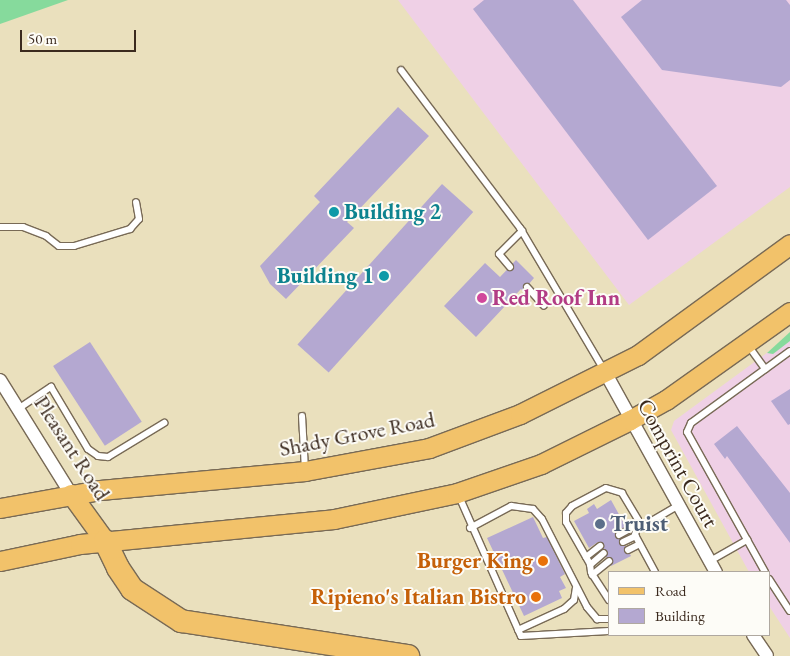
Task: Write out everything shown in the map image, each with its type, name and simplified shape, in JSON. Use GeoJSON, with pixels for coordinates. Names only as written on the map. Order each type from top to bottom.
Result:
{"type":"FeatureCollection","features":[{"type":"Feature","properties":{"kind":"highway"},"geometry":{"type":"LineString","coordinates":[[105,541],[118,568],[132,589],[181,622],[408,656]]}},
{"type":"Feature","properties":{"kind":"main road","name":"Shady Grove Road"},"geometry":{"type":"LineString","coordinates":[[0,508],[71,494],[305,471],[429,448],[520,414],[645,350],[790,244]]}},
{"type":"Feature","properties":{"kind":"main road"},"geometry":{"type":"LineString","coordinates":[[0,560],[105,541],[334,519],[457,493],[541,464],[630,420],[666,400],[790,312]]}},
{"type":"Feature","properties":{"kind":"main road","name":"Pleasant Road"},"geometry":{"type":"LineString","coordinates":[[71,494],[105,541]]}},
{"type":"Feature","properties":{"kind":"street","name":"Comprint Court"},"geometry":{"type":"LineString","coordinates":[[605,372],[713,567]]}},
{"type":"Feature","properties":{"kind":"street","name":"Pleasant Road"},"geometry":{"type":"LineString","coordinates":[[0,380],[71,494]]}},
{"type":"Feature","properties":{"kind":"street"},"geometry":{"type":"LineString","coordinates":[[754,636],[767,656]]}},
{"type":"Feature","properties":{"kind":"lane"},"geometry":{"type":"LineString","coordinates":[[401,70],[522,231],[605,372]]}},
{"type":"Feature","properties":{"kind":"lane"},"geometry":{"type":"LineString","coordinates":[[0,227],[23,227],[46,236],[59,246],[74,246],[130,229],[139,219],[136,202]]}},
{"type":"Feature","properties":{"kind":"lane"},"geometry":{"type":"LineString","coordinates":[[510,268],[499,254],[522,231]]}},
{"type":"Feature","properties":{"kind":"lane"},"geometry":{"type":"LineString","coordinates":[[527,287],[544,306]]}},
{"type":"Feature","properties":{"kind":"lane"},"geometry":{"type":"LineString","coordinates":[[747,344],[766,369]]}},
{"type":"Feature","properties":{"kind":"lane"},"geometry":{"type":"LineString","coordinates":[[764,571],[687,432],[692,424],[790,351]]}},
{"type":"Feature","properties":{"kind":"lane"},"geometry":{"type":"LineString","coordinates":[[18,410],[51,387],[88,449],[98,456],[108,458],[164,423]]}},
{"type":"Feature","properties":{"kind":"lane"},"geometry":{"type":"LineString","coordinates":[[302,416],[305,471]]}},
{"type":"Feature","properties":{"kind":"lane"},"geometry":{"type":"LineString","coordinates":[[608,599],[592,575],[590,565],[566,522],[566,513],[572,506],[610,487],[623,495],[637,518],[636,530],[640,544],[654,571]]}},
{"type":"Feature","properties":{"kind":"lane"},"geometry":{"type":"LineString","coordinates":[[457,493],[470,528],[521,636],[608,631]]}},
{"type":"Feature","properties":{"kind":"lane"},"geometry":{"type":"LineString","coordinates":[[623,542],[636,530],[679,505]]}},
{"type":"Feature","properties":{"kind":"lane"},"geometry":{"type":"LineString","coordinates":[[470,528],[511,506],[533,509],[542,519],[592,614],[601,620],[608,619]]}},
{"type":"Feature","properties":{"kind":"lane"},"geometry":{"type":"LineString","coordinates":[[619,535],[636,530]]}},
{"type":"Feature","properties":{"kind":"lane"},"geometry":{"type":"LineString","coordinates":[[713,567],[747,540]]}},
{"type":"Feature","properties":{"kind":"lane"},"geometry":{"type":"LineString","coordinates":[[628,550],[640,544]]}},
{"type":"Feature","properties":{"kind":"lane"},"geometry":{"type":"LineString","coordinates":[[586,557],[600,546]]}},
{"type":"Feature","properties":{"kind":"lane"},"geometry":{"type":"LineString","coordinates":[[590,565],[604,553]]}},
{"type":"Feature","properties":{"kind":"lane"},"geometry":{"type":"LineString","coordinates":[[592,575],[608,561]]}},
{"type":"Feature","properties":{"kind":"lane"},"geometry":{"type":"LineString","coordinates":[[770,581],[790,611]]}},
{"type":"Feature","properties":{"kind":"lane"},"geometry":{"type":"LineString","coordinates":[[518,630],[564,609],[575,598],[576,585]]}},
{"type":"Feature","properties":{"kind":"shaded area"},"geometry":{"type":"Polygon","coordinates":[[[398,0],[790,0],[790,187],[629,305],[398,0]]]}},
{"type":"Feature","properties":{"kind":"shaded area"},"geometry":{"type":"Polygon","coordinates":[[[790,336],[790,638],[770,608],[770,571],[748,571],[671,430],[674,421],[790,336]]]}},
{"type":"Feature","properties":{"kind":"green space"},"geometry":{"type":"Polygon","coordinates":[[[0,0],[68,0],[0,24],[0,0]]]}},
{"type":"Feature","properties":{"kind":"green space"},"geometry":{"type":"Polygon","coordinates":[[[790,332],[790,341],[773,354],[767,353],[790,332]]]}},
{"type":"Feature","properties":{"kind":"building"},"geometry":{"type":"Polygon","coordinates":[[[484,0],[573,0],[717,186],[648,240],[473,9],[484,0]]]}},
{"type":"Feature","properties":{"kind":"building"},"geometry":{"type":"Polygon","coordinates":[[[642,0],[786,0],[790,5],[790,80],[781,87],[662,70],[621,17],[642,0]]]}},
{"type":"Feature","properties":{"kind":"building","name":"Building 2"},"geometry":{"type":"Polygon","coordinates":[[[398,107],[429,136],[347,222],[354,228],[286,299],[270,284],[260,266],[320,202],[314,196],[398,107]]]}},
{"type":"Feature","properties":{"kind":"building","name":"Building 1"},"geometry":{"type":"Polygon","coordinates":[[[442,184],[473,212],[329,373],[297,345],[442,184]]]}},
{"type":"Feature","properties":{"kind":"building","name":"Red Roof Inn"},"geometry":{"type":"Polygon","coordinates":[[[516,260],[534,278],[523,291],[521,289],[476,337],[444,306],[485,263],[500,277],[516,260]]]}},
{"type":"Feature","properties":{"kind":"building"},"geometry":{"type":"Polygon","coordinates":[[[90,342],[142,422],[105,446],[53,366],[90,342]]]}},
{"type":"Feature","properties":{"kind":"building"},"geometry":{"type":"Polygon","coordinates":[[[790,389],[790,424],[788,425],[771,401],[790,389]]]}},
{"type":"Feature","properties":{"kind":"building"},"geometry":{"type":"Polygon","coordinates":[[[737,426],[790,493],[790,543],[727,456],[725,459],[714,444],[737,426]]]}},
{"type":"Feature","properties":{"kind":"building","name":"Truist"},"geometry":{"type":"Polygon","coordinates":[[[611,500],[626,527],[617,532],[631,556],[611,566],[598,542],[589,548],[574,521],[589,513],[587,509],[594,504],[597,509],[611,500]]]}},
{"type":"Feature","properties":{"kind":"building"},"geometry":{"type":"Polygon","coordinates":[[[533,517],[543,538],[547,537],[565,574],[560,577],[566,588],[559,591],[562,598],[524,616],[487,538],[533,517]]]}},
{"type":"Feature","properties":{"kind":"place","name":"Building 2"},"geometry":{"type":"Point","coordinates":[334,212]}},
{"type":"Feature","properties":{"kind":"place","name":"Building 1"},"geometry":{"type":"Point","coordinates":[384,276]}},
{"type":"Feature","properties":{"kind":"place","name":"Red Roof Inn"},"geometry":{"type":"Point","coordinates":[482,298]}},
{"type":"Feature","properties":{"kind":"place","name":"Truist"},"geometry":{"type":"Point","coordinates":[600,524]}},
{"type":"Feature","properties":{"kind":"place","name":"Burger King"},"geometry":{"type":"Point","coordinates":[543,561]}},
{"type":"Feature","properties":{"kind":"place","name":"Ripieno's Italian Bistro"},"geometry":{"type":"Point","coordinates":[536,597]}}]}
